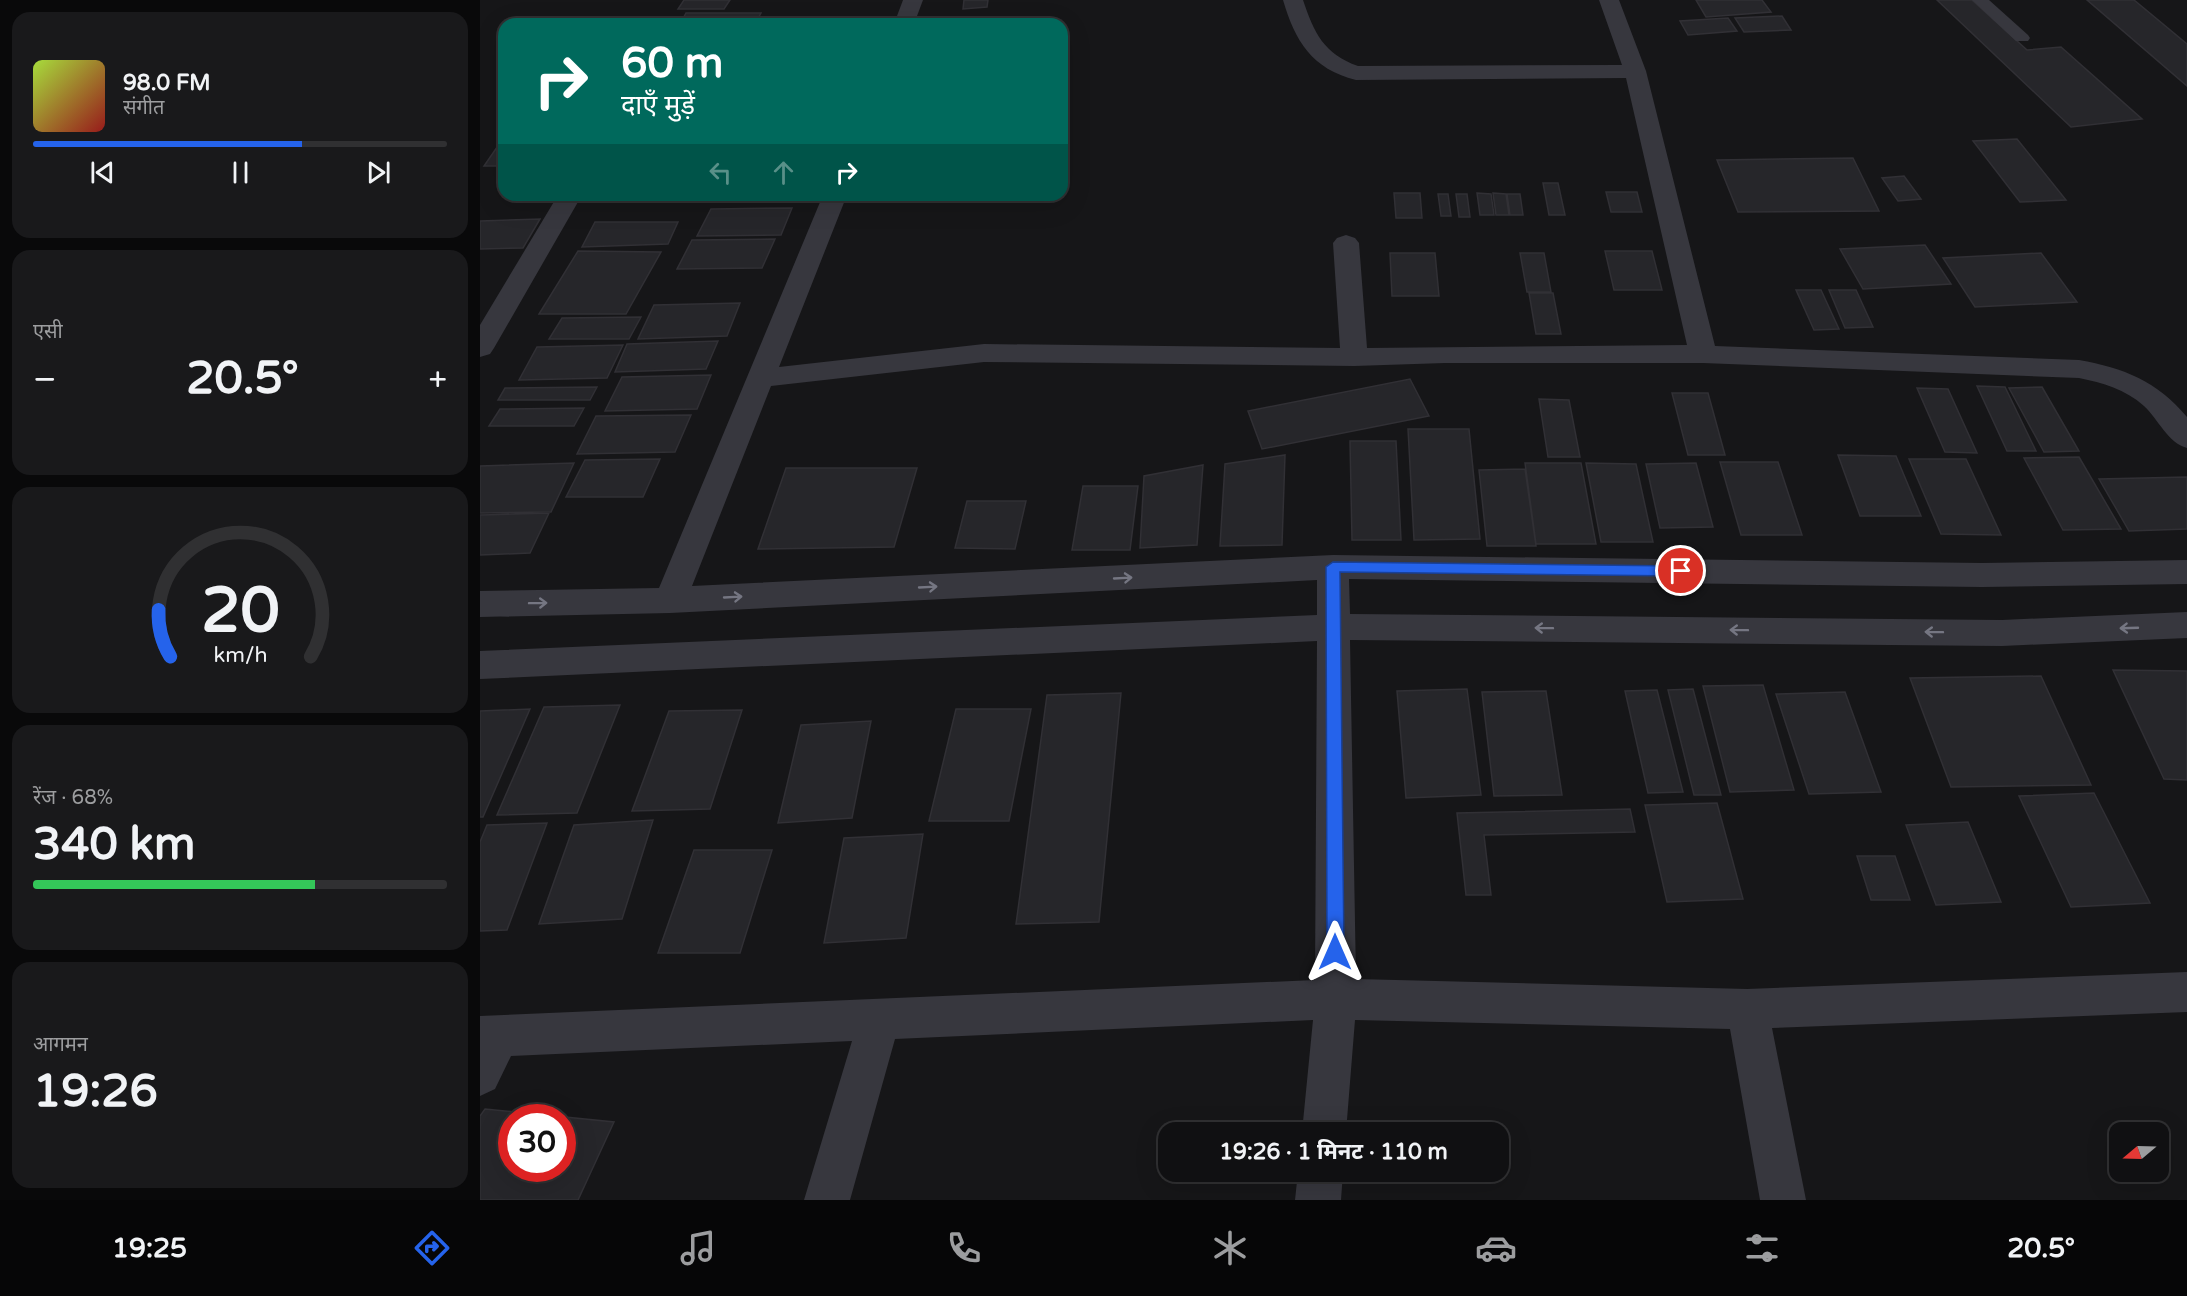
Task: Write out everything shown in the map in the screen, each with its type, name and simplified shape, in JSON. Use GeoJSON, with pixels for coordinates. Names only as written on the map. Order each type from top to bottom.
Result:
{"type":"FeatureCollection","features":[{"type":"Feature","properties":{"kind":"street"},"geometry":{"type":"LineString","coordinates":[[906,18],[913,0]]}},
{"type":"Feature","properties":{"kind":"street"},"geometry":{"type":"LineString","coordinates":[[1293,0],[1303,34],[1318,55],[1336,67],[1356,73],[1635,71]]}},
{"type":"Feature","properties":{"kind":"street"},"geometry":{"type":"LineString","coordinates":[[1609,0],[1635,71],[1703,354]]}},
{"type":"Feature","properties":{"kind":"street"},"geometry":{"type":"LineString","coordinates":[[480,348],[566,201]]}},
{"type":"Feature","properties":{"kind":"street"},"geometry":{"type":"LineString","coordinates":[[670,600],[833,201]]}},
{"type":"Feature","properties":{"kind":"street"},"geometry":{"type":"LineString","coordinates":[[1346,243],[1354,357]]}},
{"type":"Feature","properties":{"kind":"street"},"geometry":{"type":"LineString","coordinates":[[761,378],[984,353],[1354,357],[1445,354],[1703,354],[2088,370],[2106,373],[2135,384],[2163,405],[2187,438]]}},
{"type":"Feature","properties":{"kind":"street"},"geometry":{"type":"LineString","coordinates":[[1325,1122],[1336,999],[1333,567]]}},
{"type":"Feature","properties":{"kind":"street"},"geometry":{"type":"LineString","coordinates":[[480,604],[670,600],[1333,567],[1982,575],[2187,572]]}},
{"type":"Feature","properties":{"kind":"street"},"geometry":{"type":"LineString","coordinates":[[480,665],[1334,627],[2002,633],[2187,625]]}},
{"type":"Feature","properties":{"kind":"street"},"geometry":{"type":"LineString","coordinates":[[486,1049],[879,1020],[1336,999],[1747,1009],[2187,993]]}},
{"type":"Feature","properties":{"kind":"street"},"geometry":{"type":"LineString","coordinates":[[1747,1009],[1783,1200]]}},
{"type":"Feature","properties":{"kind":"street"},"geometry":{"type":"LineString","coordinates":[[827,1200],[879,1020]]}},
{"type":"Feature","properties":{"kind":"street"},"geometry":{"type":"LineString","coordinates":[[1318,1200],[1320,1182]]}},
{"type":"Feature","properties":{"kind":"lane"},"geometry":{"type":"LineString","coordinates":[[1980,0],[2022,38]]}},
{"type":"Feature","properties":{"kind":"building"},"geometry":{"type":"Polygon","coordinates":[[[684,0],[730,0],[724,9],[678,9],[684,0]]]}},
{"type":"Feature","properties":{"kind":"building"},"geometry":{"type":"Polygon","coordinates":[[[964,0],[988,0],[987,7],[963,9],[964,0]]]}},
{"type":"Feature","properties":{"kind":"building"},"geometry":{"type":"Polygon","coordinates":[[[1696,0],[1762,0],[1771,12],[1706,17],[1696,0]]]}},
{"type":"Feature","properties":{"kind":"building"},"geometry":{"type":"Polygon","coordinates":[[[1937,0],[1972,0],[2027,50],[2061,47],[2142,119],[2071,127],[1937,0]]]}},
{"type":"Feature","properties":{"kind":"building"},"geometry":{"type":"Polygon","coordinates":[[[2087,0],[2134,0],[2187,44],[2187,86],[2087,0]]]}},
{"type":"Feature","properties":{"kind":"building"},"geometry":{"type":"Polygon","coordinates":[[[686,13],[761,13],[758,18],[683,18],[686,13]]]}},
{"type":"Feature","properties":{"kind":"building"},"geometry":{"type":"Polygon","coordinates":[[[1782,16],[1791,30],[1744,32],[1735,18],[1782,16]]]}},
{"type":"Feature","properties":{"kind":"building"},"geometry":{"type":"Polygon","coordinates":[[[1728,18],[1737,31],[1688,35],[1680,21],[1728,18]]]}},
{"type":"Feature","properties":{"kind":"building"},"geometry":{"type":"Polygon","coordinates":[[[2017,139],[2066,200],[2020,202],[1973,141],[2017,139]]]}},
{"type":"Feature","properties":{"kind":"building"},"geometry":{"type":"Polygon","coordinates":[[[498,146],[498,166],[484,166],[498,146]]]}},
{"type":"Feature","properties":{"kind":"building"},"geometry":{"type":"Polygon","coordinates":[[[1853,158],[1879,211],[1738,212],[1717,160],[1853,158]]]}},
{"type":"Feature","properties":{"kind":"building"},"geometry":{"type":"Polygon","coordinates":[[[1904,176],[1921,199],[1898,201],[1882,178],[1904,176]]]}},
{"type":"Feature","properties":{"kind":"building"},"geometry":{"type":"Polygon","coordinates":[[[1543,183],[1558,183],[1565,215],[1549,215],[1543,183]]]}},
{"type":"Feature","properties":{"kind":"building"},"geometry":{"type":"Polygon","coordinates":[[[1606,192],[1637,192],[1642,212],[1611,212],[1606,192]]]}},
{"type":"Feature","properties":{"kind":"building"},"geometry":{"type":"Polygon","coordinates":[[[1394,193],[1420,193],[1422,218],[1396,218],[1394,193]]]}},
{"type":"Feature","properties":{"kind":"building"},"geometry":{"type":"Polygon","coordinates":[[[1477,193],[1491,194],[1494,215],[1480,215],[1477,193]]]}},
{"type":"Feature","properties":{"kind":"building"},"geometry":{"type":"Polygon","coordinates":[[[1493,193],[1506,194],[1509,215],[1496,215],[1493,193]]]}},
{"type":"Feature","properties":{"kind":"building"},"geometry":{"type":"Polygon","coordinates":[[[1438,194],[1448,194],[1451,216],[1441,216],[1438,194]]]}},
{"type":"Feature","properties":{"kind":"building"},"geometry":{"type":"Polygon","coordinates":[[[1456,194],[1467,194],[1470,217],[1459,217],[1456,194]]]}},
{"type":"Feature","properties":{"kind":"building"},"geometry":{"type":"Polygon","coordinates":[[[1507,194],[1520,194],[1523,215],[1510,215],[1507,194]]]}},
{"type":"Feature","properties":{"kind":"building"},"geometry":{"type":"Polygon","coordinates":[[[792,208],[781,235],[697,236],[711,209],[792,208]]]}},
{"type":"Feature","properties":{"kind":"building"},"geometry":{"type":"Polygon","coordinates":[[[540,219],[523,248],[480,249],[480,221],[540,219]]]}},
{"type":"Feature","properties":{"kind":"building"},"geometry":{"type":"Polygon","coordinates":[[[595,222],[678,222],[668,244],[582,247],[595,222]]]}},
{"type":"Feature","properties":{"kind":"building"},"geometry":{"type":"Polygon","coordinates":[[[775,239],[762,268],[677,269],[692,240],[775,239]]]}},
{"type":"Feature","properties":{"kind":"building"},"geometry":{"type":"Polygon","coordinates":[[[1925,245],[1951,284],[1863,289],[1840,249],[1925,245]]]}},
{"type":"Feature","properties":{"kind":"building"},"geometry":{"type":"Polygon","coordinates":[[[578,251],[661,252],[626,314],[539,314],[578,251]]]}},
{"type":"Feature","properties":{"kind":"building"},"geometry":{"type":"Polygon","coordinates":[[[1605,251],[1652,251],[1662,290],[1614,290],[1605,251]]]}},
{"type":"Feature","properties":{"kind":"building"},"geometry":{"type":"Polygon","coordinates":[[[1390,253],[1435,253],[1439,296],[1392,296],[1390,253]]]}},
{"type":"Feature","properties":{"kind":"building"},"geometry":{"type":"Polygon","coordinates":[[[1520,253],[1544,253],[1551,292],[1527,292],[1520,253]]]}},
{"type":"Feature","properties":{"kind":"building"},"geometry":{"type":"Polygon","coordinates":[[[2041,253],[2077,302],[1975,307],[1943,258],[2041,253]]]}},
{"type":"Feature","properties":{"kind":"building"},"geometry":{"type":"Polygon","coordinates":[[[1796,290],[1821,290],[1839,329],[1814,330],[1796,290]]]}},
{"type":"Feature","properties":{"kind":"building"},"geometry":{"type":"Polygon","coordinates":[[[1829,290],[1856,290],[1873,327],[1845,328],[1829,290]]]}},
{"type":"Feature","properties":{"kind":"building"},"geometry":{"type":"Polygon","coordinates":[[[1529,293],[1553,293],[1561,334],[1536,334],[1529,293]]]}},
{"type":"Feature","properties":{"kind":"building"},"geometry":{"type":"Polygon","coordinates":[[[740,303],[727,336],[638,339],[654,305],[740,303]]]}},
{"type":"Feature","properties":{"kind":"building"},"geometry":{"type":"Polygon","coordinates":[[[641,317],[629,339],[549,339],[562,318],[641,317]]]}},
{"type":"Feature","properties":{"kind":"building"},"geometry":{"type":"Polygon","coordinates":[[[718,341],[706,369],[615,372],[627,344],[718,341]]]}},
{"type":"Feature","properties":{"kind":"building"},"geometry":{"type":"Polygon","coordinates":[[[623,345],[607,378],[519,380],[537,347],[623,345]]]}},
{"type":"Feature","properties":{"kind":"building"},"geometry":{"type":"Polygon","coordinates":[[[711,375],[697,409],[605,411],[622,377],[711,375]]]}},
{"type":"Feature","properties":{"kind":"building"},"geometry":{"type":"Polygon","coordinates":[[[1410,379],[1429,416],[1262,449],[1248,411],[1410,379]]]}},
{"type":"Feature","properties":{"kind":"building"},"geometry":{"type":"Polygon","coordinates":[[[1977,386],[2005,387],[2036,451],[2007,451],[1977,386]]]}},
{"type":"Feature","properties":{"kind":"building"},"geometry":{"type":"Polygon","coordinates":[[[597,387],[590,400],[498,400],[505,388],[597,387]]]}},
{"type":"Feature","properties":{"kind":"building"},"geometry":{"type":"Polygon","coordinates":[[[2042,387],[2079,451],[2044,452],[2009,388],[2042,387]]]}},
{"type":"Feature","properties":{"kind":"building"},"geometry":{"type":"Polygon","coordinates":[[[1917,388],[1948,389],[1977,453],[1945,452],[1917,388]]]}},
{"type":"Feature","properties":{"kind":"building"},"geometry":{"type":"Polygon","coordinates":[[[1672,393],[1708,393],[1725,455],[1688,455],[1672,393]]]}},
{"type":"Feature","properties":{"kind":"building"},"geometry":{"type":"Polygon","coordinates":[[[1539,399],[1569,400],[1580,457],[1548,457],[1539,399]]]}},
{"type":"Feature","properties":{"kind":"building"},"geometry":{"type":"Polygon","coordinates":[[[584,408],[574,426],[489,426],[500,409],[584,408]]]}},
{"type":"Feature","properties":{"kind":"building"},"geometry":{"type":"Polygon","coordinates":[[[691,415],[675,452],[577,454],[596,416],[691,415]]]}},
{"type":"Feature","properties":{"kind":"building"},"geometry":{"type":"Polygon","coordinates":[[[1408,429],[1469,429],[1480,539],[1414,540],[1408,429]]]}},
{"type":"Feature","properties":{"kind":"building"},"geometry":{"type":"Polygon","coordinates":[[[1350,441],[1396,441],[1401,540],[1352,540],[1350,441]]]}},
{"type":"Feature","properties":{"kind":"building"},"geometry":{"type":"Polygon","coordinates":[[[1285,455],[1282,545],[1220,546],[1225,464],[1285,455]]]}},
{"type":"Feature","properties":{"kind":"building"},"geometry":{"type":"Polygon","coordinates":[[[1838,455],[1896,456],[1921,516],[1860,516],[1838,455]]]}},
{"type":"Feature","properties":{"kind":"building"},"geometry":{"type":"Polygon","coordinates":[[[2079,457],[2121,529],[2063,530],[2024,458],[2079,457]]]}},
{"type":"Feature","properties":{"kind":"building"},"geometry":{"type":"Polygon","coordinates":[[[660,459],[643,497],[566,497],[585,460],[660,459]]]}},
{"type":"Feature","properties":{"kind":"building"},"geometry":{"type":"Polygon","coordinates":[[[1909,459],[1966,459],[2001,535],[1941,534],[1909,459]]]}},
{"type":"Feature","properties":{"kind":"building"},"geometry":{"type":"Polygon","coordinates":[[[1720,462],[1778,462],[1802,535],[1741,535],[1720,462]]]}},
{"type":"Feature","properties":{"kind":"building"},"geometry":{"type":"Polygon","coordinates":[[[574,463],[551,512],[480,513],[480,466],[574,463]]]}},
{"type":"Feature","properties":{"kind":"building"},"geometry":{"type":"Polygon","coordinates":[[[1525,463],[1581,463],[1596,544],[1536,544],[1525,463]]]}},
{"type":"Feature","properties":{"kind":"building"},"geometry":{"type":"Polygon","coordinates":[[[1586,463],[1636,464],[1653,542],[1601,542],[1586,463]]]}},
{"type":"Feature","properties":{"kind":"building"},"geometry":{"type":"Polygon","coordinates":[[[1696,463],[1713,527],[1660,528],[1646,464],[1696,463]]]}},
{"type":"Feature","properties":{"kind":"building"},"geometry":{"type":"Polygon","coordinates":[[[1203,465],[1197,545],[1140,548],[1144,476],[1203,465]]]}},
{"type":"Feature","properties":{"kind":"building"},"geometry":{"type":"Polygon","coordinates":[[[786,468],[917,468],[894,547],[758,549],[786,468]]]}},
{"type":"Feature","properties":{"kind":"building"},"geometry":{"type":"Polygon","coordinates":[[[1525,469],[1536,546],[1487,546],[1479,470],[1525,469]]]}},
{"type":"Feature","properties":{"kind":"building"},"geometry":{"type":"Polygon","coordinates":[[[2187,477],[2187,529],[2129,531],[2099,479],[2187,477]]]}},
{"type":"Feature","properties":{"kind":"building"},"geometry":{"type":"Polygon","coordinates":[[[1083,486],[1138,486],[1130,550],[1072,550],[1083,486]]]}},
{"type":"Feature","properties":{"kind":"building"},"geometry":{"type":"Polygon","coordinates":[[[967,501],[1026,501],[1015,549],[955,548],[967,501]]]}},
{"type":"Feature","properties":{"kind":"building"},"geometry":{"type":"Polygon","coordinates":[[[549,513],[530,553],[480,555],[480,515],[549,513]]]}},
{"type":"Feature","properties":{"kind":"building"},"geometry":{"type":"Polygon","coordinates":[[[2113,670],[2187,671],[2187,780],[2164,779],[2113,670]]]}},
{"type":"Feature","properties":{"kind":"building"},"geometry":{"type":"Polygon","coordinates":[[[2041,676],[2091,785],[1951,787],[1910,678],[2041,676]]]}},
{"type":"Feature","properties":{"kind":"building"},"geometry":{"type":"Polygon","coordinates":[[[1763,685],[1794,790],[1730,792],[1703,686],[1763,685]]]}},
{"type":"Feature","properties":{"kind":"building"},"geometry":{"type":"Polygon","coordinates":[[[1467,689],[1481,795],[1406,798],[1397,691],[1467,689]]]}},
{"type":"Feature","properties":{"kind":"building"},"geometry":{"type":"Polygon","coordinates":[[[1693,689],[1721,795],[1694,795],[1668,690],[1693,689]]]}},
{"type":"Feature","properties":{"kind":"building"},"geometry":{"type":"Polygon","coordinates":[[[1657,690],[1683,792],[1648,793],[1625,691],[1657,690]]]}},
{"type":"Feature","properties":{"kind":"building"},"geometry":{"type":"Polygon","coordinates":[[[1546,691],[1562,795],[1494,796],[1482,692],[1546,691]]]}},
{"type":"Feature","properties":{"kind":"building"},"geometry":{"type":"Polygon","coordinates":[[[1845,692],[1881,792],[1809,794],[1776,694],[1845,692]]]}},
{"type":"Feature","properties":{"kind":"building"},"geometry":{"type":"Polygon","coordinates":[[[1121,693],[1099,922],[1016,924],[1047,695],[1121,693]]]}},
{"type":"Feature","properties":{"kind":"building"},"geometry":{"type":"Polygon","coordinates":[[[620,705],[577,813],[497,815],[544,707],[620,705]]]}},
{"type":"Feature","properties":{"kind":"building"},"geometry":{"type":"Polygon","coordinates":[[[530,709],[483,817],[480,817],[480,711],[530,709]]]}},
{"type":"Feature","properties":{"kind":"building"},"geometry":{"type":"Polygon","coordinates":[[[956,709],[1031,709],[1009,821],[929,821],[956,709]]]}},
{"type":"Feature","properties":{"kind":"building"},"geometry":{"type":"Polygon","coordinates":[[[742,710],[710,809],[632,811],[669,711],[742,710]]]}},
{"type":"Feature","properties":{"kind":"building"},"geometry":{"type":"Polygon","coordinates":[[[871,721],[852,818],[778,823],[801,725],[871,721]]]}},
{"type":"Feature","properties":{"kind":"building"},"geometry":{"type":"Polygon","coordinates":[[[2094,793],[2150,903],[2071,907],[2019,796],[2094,793]]]}},
{"type":"Feature","properties":{"kind":"building"},"geometry":{"type":"Polygon","coordinates":[[[1717,803],[1743,899],[1667,902],[1645,805],[1717,803]]]}},
{"type":"Feature","properties":{"kind":"building"},"geometry":{"type":"Polygon","coordinates":[[[1630,809],[1635,832],[1484,835],[1491,895],[1466,895],[1457,813],[1630,809]]]}},
{"type":"Feature","properties":{"kind":"building"},"geometry":{"type":"Polygon","coordinates":[[[653,820],[622,919],[539,924],[574,825],[653,820]]]}},
{"type":"Feature","properties":{"kind":"building"},"geometry":{"type":"Polygon","coordinates":[[[1968,822],[2001,902],[1936,905],[1906,825],[1968,822]]]}},
{"type":"Feature","properties":{"kind":"building"},"geometry":{"type":"Polygon","coordinates":[[[547,823],[507,930],[480,931],[480,842],[487,825],[547,823]]]}},
{"type":"Feature","properties":{"kind":"building"},"geometry":{"type":"Polygon","coordinates":[[[923,834],[906,938],[824,943],[844,838],[923,834]]]}},
{"type":"Feature","properties":{"kind":"building"},"geometry":{"type":"Polygon","coordinates":[[[694,850],[772,850],[740,953],[658,953],[694,850]]]}},
{"type":"Feature","properties":{"kind":"building"},"geometry":{"type":"Polygon","coordinates":[[[1857,856],[1895,856],[1910,900],[1871,900],[1857,856]]]}},
{"type":"Feature","properties":{"kind":"building"},"geometry":{"type":"Polygon","coordinates":[[[485,1109],[498,1110],[498,1182],[576,1182],[576,1118],[614,1122],[578,1200],[480,1200],[480,1116],[485,1109]]]}},
{"type":"Feature","properties":{"kind":"route"},"geometry":{"type":"LineString","coordinates":[[1335,952],[1333,567],[1681,571]]}}]}
